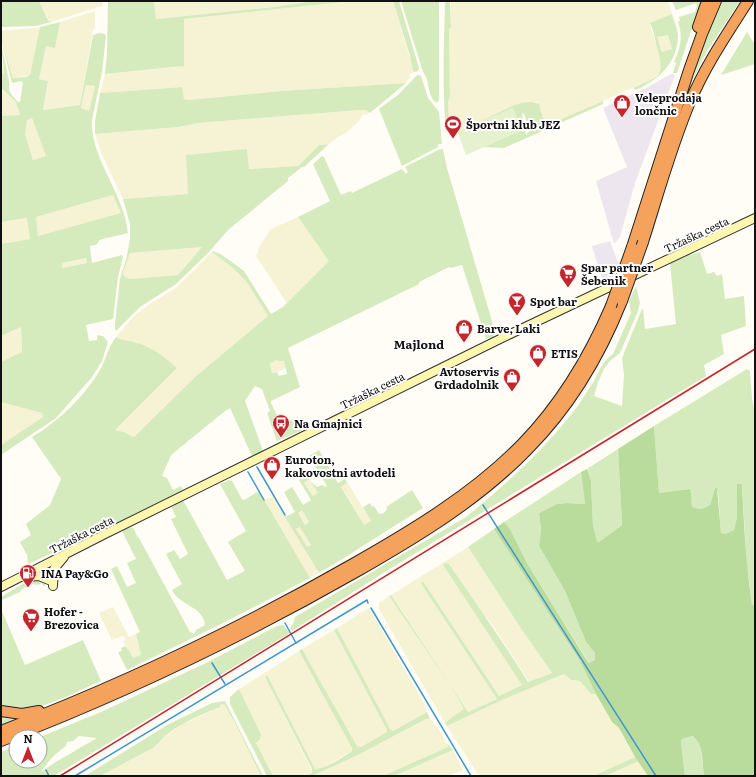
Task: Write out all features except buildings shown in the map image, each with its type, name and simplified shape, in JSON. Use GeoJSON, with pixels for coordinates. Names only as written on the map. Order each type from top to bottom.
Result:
{"type":"FeatureCollection","features":[{"type":"Feature","properties":{"kind":"highway"},"geometry":{"type":"LineString","coordinates":[[679,100],[678,92],[681,77],[707,1]]}},
{"type":"Feature","properties":{"kind":"highway"},"geometry":{"type":"LineString","coordinates":[[1,731],[75,701],[194,647],[300,594],[394,540],[466,492],[490,473],[531,435],[554,406],[585,360],[611,306],[632,247],[697,45],[716,1]]}},
{"type":"Feature","properties":{"kind":"highway"},"geometry":{"type":"LineString","coordinates":[[1,741],[138,683],[264,622],[372,563],[452,513],[491,483],[528,450],[553,422],[572,397],[595,360],[607,337],[622,301],[643,242],[676,137],[690,102],[715,52],[748,1]]}},
{"type":"Feature","properties":{"kind":"highway"},"geometry":{"type":"LineString","coordinates":[[741,12],[752,1]]}},
{"type":"Feature","properties":{"kind":"highway"},"geometry":{"type":"LineString","coordinates":[[1,711],[16,714],[27,714],[63,702],[75,701]]}},
{"type":"Feature","properties":{"kind":"main road","name":"Tržaška cesta"},"geometry":{"type":"LineString","coordinates":[[1,587],[502,338],[755,218]]}},
{"type":"Feature","properties":{"kind":"main road"},"geometry":{"type":"LineString","coordinates":[[17,578],[36,576],[43,577],[52,584],[54,569],[67,553]]}},
{"type":"Feature","properties":{"kind":"shaded area"},"geometry":{"type":"Polygon","coordinates":[[[39,1],[103,1],[102,6],[51,22],[39,1]]]}},
{"type":"Feature","properties":{"kind":"shaded area"},"geometry":{"type":"Polygon","coordinates":[[[154,1],[313,1],[274,7],[156,19],[154,1]]]}},
{"type":"Feature","properties":{"kind":"shaded area"},"geometry":{"type":"Polygon","coordinates":[[[353,1],[393,1],[414,72],[410,74],[410,77],[406,83],[281,91],[189,100],[184,99],[182,87],[100,93],[105,74],[178,67],[184,38],[184,19],[353,1]]]}},
{"type":"Feature","properties":{"kind":"shaded area"},"geometry":{"type":"Polygon","coordinates":[[[451,1],[668,1],[672,14],[650,24],[662,65],[661,71],[653,79],[545,126],[539,104],[537,102],[528,102],[514,105],[460,131],[457,129],[449,131],[449,29],[451,28],[451,1]]]}},
{"type":"Feature","properties":{"kind":"shaded area"},"geometry":{"type":"Polygon","coordinates":[[[95,11],[95,29],[93,29],[80,105],[43,110],[48,81],[39,79],[46,46],[55,47],[60,22],[95,11]]]}},
{"type":"Feature","properties":{"kind":"shaded area"},"geometry":{"type":"Polygon","coordinates":[[[40,28],[30,75],[13,78],[2,43],[2,64],[4,73],[1,74],[1,31],[40,28]]]}},
{"type":"Feature","properties":{"kind":"shaded area"},"geometry":{"type":"Polygon","coordinates":[[[668,35],[672,49],[662,52],[657,37],[668,35]]]}},
{"type":"Feature","properties":{"kind":"shaded area"},"geometry":{"type":"Polygon","coordinates":[[[671,74],[675,75],[635,183],[620,237],[614,244],[596,181],[627,167],[603,108],[648,87],[671,74]]]}},
{"type":"Feature","properties":{"kind":"shaded area"},"geometry":{"type":"Polygon","coordinates":[[[86,85],[95,86],[89,111],[81,108],[86,85]]]}},
{"type":"Feature","properties":{"kind":"shaded area"},"geometry":{"type":"Polygon","coordinates":[[[1,89],[16,102],[20,116],[1,116],[1,89]]]}},
{"type":"Feature","properties":{"kind":"shaded area"},"geometry":{"type":"Polygon","coordinates":[[[366,110],[369,112],[367,115],[363,114],[359,121],[346,133],[329,144],[319,145],[298,166],[249,169],[247,150],[187,155],[189,194],[123,199],[102,155],[95,134],[178,127],[198,123],[366,110]]]}},
{"type":"Feature","properties":{"kind":"shaded area"},"geometry":{"type":"Polygon","coordinates":[[[32,118],[46,156],[33,160],[25,134],[27,120],[32,118]]]}},
{"type":"Feature","properties":{"kind":"shaded area"},"geometry":{"type":"Polygon","coordinates":[[[113,195],[122,213],[38,236],[36,217],[113,195]]]}},
{"type":"Feature","properties":{"kind":"shaded area"},"geometry":{"type":"Polygon","coordinates":[[[298,217],[330,261],[287,303],[256,256],[258,249],[271,229],[298,217]]]}},
{"type":"Feature","properties":{"kind":"shaded area"},"geometry":{"type":"Polygon","coordinates":[[[27,218],[30,239],[1,244],[1,222],[27,218]]]}},
{"type":"Feature","properties":{"kind":"shaded area"},"geometry":{"type":"Polygon","coordinates":[[[610,241],[617,260],[627,273],[603,283],[592,246],[610,241]]]}},
{"type":"Feature","properties":{"kind":"shaded area"},"geometry":{"type":"Polygon","coordinates":[[[202,247],[178,275],[128,279],[124,276],[123,273],[130,253],[202,247]]]}},
{"type":"Feature","properties":{"kind":"shaded area"},"geometry":{"type":"Polygon","coordinates":[[[212,252],[234,269],[246,281],[268,316],[194,378],[134,437],[124,432],[115,430],[177,368],[159,354],[136,342],[119,339],[116,337],[135,315],[151,303],[176,288],[212,252]]]}},
{"type":"Feature","properties":{"kind":"shaded area"},"geometry":{"type":"Polygon","coordinates":[[[86,258],[87,263],[62,268],[62,263],[86,258]]]}},
{"type":"Feature","properties":{"kind":"shaded area"},"geometry":{"type":"Polygon","coordinates":[[[21,327],[22,353],[1,362],[1,336],[21,327]]]}},
{"type":"Feature","properties":{"kind":"shaded area"},"geometry":{"type":"Polygon","coordinates":[[[274,360],[284,361],[286,368],[272,373],[270,363],[274,362],[274,360]]]}},
{"type":"Feature","properties":{"kind":"shaded area"},"geometry":{"type":"Polygon","coordinates":[[[1,402],[42,413],[43,417],[1,445],[1,402]]]}},
{"type":"Feature","properties":{"kind":"shaded area"},"geometry":{"type":"Polygon","coordinates":[[[310,479],[318,493],[313,496],[304,483],[310,479]]]}},
{"type":"Feature","properties":{"kind":"shaded area"},"geometry":{"type":"Polygon","coordinates":[[[347,482],[371,521],[364,525],[341,486],[347,482]]]}},
{"type":"Feature","properties":{"kind":"shaded area"},"geometry":{"type":"Polygon","coordinates":[[[273,496],[319,573],[310,578],[264,500],[273,496]]]}},
{"type":"Feature","properties":{"kind":"shaded area"},"geometry":{"type":"Polygon","coordinates":[[[302,510],[309,522],[305,525],[297,513],[302,510]]]}},
{"type":"Feature","properties":{"kind":"shaded area"},"geometry":{"type":"Polygon","coordinates":[[[301,527],[311,545],[307,548],[296,529],[301,527]]]}},
{"type":"Feature","properties":{"kind":"shaded area"},"geometry":{"type":"Polygon","coordinates":[[[468,547],[552,673],[529,682],[493,626],[478,607],[450,565],[448,565],[445,568],[523,685],[499,696],[423,581],[421,583],[422,585],[497,699],[468,712],[391,595],[468,547]]]}},
{"type":"Feature","properties":{"kind":"shaded area"},"geometry":{"type":"Polygon","coordinates":[[[389,596],[450,685],[464,709],[445,723],[379,609],[379,603],[389,596]]]}},
{"type":"Feature","properties":{"kind":"shaded area"},"geometry":{"type":"Polygon","coordinates":[[[113,607],[129,637],[136,634],[141,655],[133,659],[123,642],[126,640],[123,636],[112,640],[99,613],[113,607]]]}},
{"type":"Feature","properties":{"kind":"shaded area"},"geometry":{"type":"Polygon","coordinates":[[[369,608],[424,703],[427,712],[393,731],[390,729],[376,704],[337,628],[369,608]]]}},
{"type":"Feature","properties":{"kind":"shaded area"},"geometry":{"type":"Polygon","coordinates":[[[334,630],[387,730],[387,733],[361,747],[357,746],[302,649],[334,630]]]}},
{"type":"Feature","properties":{"kind":"shaded area"},"geometry":{"type":"Polygon","coordinates":[[[299,651],[351,745],[352,751],[320,769],[315,769],[267,676],[265,677],[312,771],[312,773],[306,776],[273,776],[256,743],[261,734],[239,689],[299,651]]]}},
{"type":"Feature","properties":{"kind":"shaded area"},"geometry":{"type":"Polygon","coordinates":[[[564,674],[571,680],[580,681],[591,694],[596,694],[612,722],[619,728],[635,757],[593,776],[479,776],[447,726],[502,700],[564,674]]]}},
{"type":"Feature","properties":{"kind":"shaded area"},"geometry":{"type":"Polygon","coordinates":[[[224,704],[235,723],[261,776],[100,776],[157,746],[164,737],[183,724],[220,707],[224,704]]]}},
{"type":"Feature","properties":{"kind":"shaded area"},"geometry":{"type":"Polygon","coordinates":[[[426,719],[430,719],[433,722],[443,736],[448,747],[383,776],[312,776],[358,755],[426,719]]]}},
{"type":"Feature","properties":{"kind":"shaded area"},"geometry":{"type":"Polygon","coordinates":[[[453,750],[463,770],[449,776],[394,776],[453,750]]]}},
{"type":"Feature","properties":{"kind":"shaded area"},"geometry":{"type":"Polygon","coordinates":[[[639,761],[647,775],[605,776],[639,761]]]}},
{"type":"Feature","properties":{"kind":"green space"},"geometry":{"type":"Polygon","coordinates":[[[1,1],[39,1],[48,20],[51,22],[36,26],[1,27],[1,1]]]}},
{"type":"Feature","properties":{"kind":"green space"},"geometry":{"type":"Polygon","coordinates":[[[108,1],[154,1],[156,19],[274,7],[313,1],[353,1],[184,19],[184,66],[105,74],[108,1]]]}},
{"type":"Feature","properties":{"kind":"green space"},"geometry":{"type":"Polygon","coordinates":[[[393,1],[399,1],[419,68],[418,71],[413,71],[410,56],[393,1]]]}},
{"type":"Feature","properties":{"kind":"green space"},"geometry":{"type":"Polygon","coordinates":[[[401,1],[439,1],[439,100],[437,103],[431,96],[401,1]]]}},
{"type":"Feature","properties":{"kind":"green space"},"geometry":{"type":"Polygon","coordinates":[[[445,1],[450,1],[451,28],[449,29],[450,96],[448,102],[448,132],[446,131],[444,99],[445,1]]]}},
{"type":"Feature","properties":{"kind":"green space"},"geometry":{"type":"Polygon","coordinates":[[[672,1],[701,1],[677,73],[673,73],[676,63],[674,62],[680,42],[679,17],[695,12],[697,6],[696,3],[676,10],[672,1]]]}},
{"type":"Feature","properties":{"kind":"green space"},"geometry":{"type":"Polygon","coordinates":[[[723,1],[740,1],[707,51],[693,79],[702,49],[723,1]]]}},
{"type":"Feature","properties":{"kind":"green space"},"geometry":{"type":"Polygon","coordinates":[[[672,14],[678,35],[677,45],[671,62],[659,76],[636,90],[633,88],[654,78],[660,71],[660,58],[650,23],[672,14]],[[668,35],[657,37],[662,52],[672,49],[668,35]]]}},
{"type":"Feature","properties":{"kind":"green space"},"geometry":{"type":"Polygon","coordinates":[[[60,22],[55,48],[46,46],[39,79],[48,81],[43,110],[80,105],[93,35],[99,33],[105,34],[106,36],[102,72],[92,120],[93,134],[101,162],[125,218],[128,233],[99,240],[97,244],[90,246],[92,263],[122,255],[123,257],[118,277],[113,319],[86,325],[89,341],[97,340],[97,335],[103,336],[108,342],[102,361],[92,377],[56,418],[1,455],[1,445],[43,417],[42,413],[1,402],[1,362],[22,352],[21,327],[1,336],[1,244],[30,239],[27,218],[1,222],[1,116],[20,115],[16,102],[1,88],[1,74],[4,73],[1,43],[9,81],[9,90],[18,102],[20,102],[23,82],[12,83],[2,43],[13,78],[26,77],[30,75],[40,27],[60,22]],[[86,85],[81,108],[89,111],[95,86],[86,85]],[[32,118],[27,120],[25,134],[33,160],[46,156],[32,118]],[[113,195],[36,217],[38,236],[121,213],[113,195]],[[86,258],[62,263],[62,268],[87,263],[86,258]]]}},
{"type":"Feature","properties":{"kind":"green space"},"geometry":{"type":"Polygon","coordinates":[[[747,32],[755,45],[755,64],[721,75],[747,32]]]}},
{"type":"Feature","properties":{"kind":"green space"},"geometry":{"type":"Polygon","coordinates":[[[418,75],[421,76],[428,98],[439,112],[442,144],[438,144],[438,147],[402,166],[379,109],[399,94],[418,75]]]}},
{"type":"Feature","properties":{"kind":"green space"},"geometry":{"type":"Polygon","coordinates":[[[406,83],[370,113],[366,110],[360,110],[198,123],[178,127],[95,134],[95,121],[100,93],[182,87],[184,99],[189,100],[281,91],[406,83]]]}},
{"type":"Feature","properties":{"kind":"green space"},"geometry":{"type":"Polygon","coordinates":[[[603,101],[603,104],[504,148],[464,146],[460,131],[514,105],[530,102],[539,104],[545,126],[603,101]],[[522,113],[526,135],[530,130],[524,114],[522,113]]]}},
{"type":"Feature","properties":{"kind":"green space"},"geometry":{"type":"Polygon","coordinates":[[[513,108],[523,130],[466,155],[457,131],[513,108]]]}},
{"type":"Feature","properties":{"kind":"green space"},"geometry":{"type":"Polygon","coordinates":[[[329,144],[304,167],[288,178],[288,181],[228,230],[209,252],[176,284],[140,307],[117,330],[115,330],[120,279],[127,256],[130,238],[130,224],[123,199],[188,194],[186,155],[247,149],[249,169],[298,166],[319,145],[329,144]],[[202,247],[130,253],[123,273],[124,276],[129,279],[178,275],[202,247]]]}},
{"type":"Feature","properties":{"kind":"green space"},"geometry":{"type":"Polygon","coordinates":[[[443,149],[447,168],[492,321],[494,332],[493,337],[486,339],[462,265],[451,268],[449,267],[419,282],[419,284],[288,348],[300,387],[271,401],[271,403],[283,424],[298,417],[304,429],[303,430],[277,441],[267,413],[270,411],[262,389],[255,386],[245,401],[263,451],[252,456],[230,408],[171,455],[162,476],[167,478],[173,490],[181,486],[183,490],[94,534],[28,564],[27,555],[20,542],[31,535],[26,524],[50,505],[61,479],[32,437],[52,424],[79,399],[100,370],[116,337],[148,347],[177,368],[115,430],[124,432],[134,437],[194,378],[268,316],[246,281],[234,269],[212,252],[213,251],[222,255],[244,271],[271,314],[283,307],[329,261],[298,217],[330,201],[313,164],[322,156],[324,157],[341,195],[351,191],[352,193],[402,169],[406,174],[408,172],[405,167],[438,150],[443,149]],[[275,360],[274,362],[270,363],[272,373],[277,372],[279,376],[287,374],[284,361],[275,360]]]}},
{"type":"Feature","properties":{"kind":"green space"},"geometry":{"type":"Polygon","coordinates":[[[700,252],[707,274],[714,272],[717,276],[722,274],[725,299],[744,296],[746,326],[721,335],[724,354],[704,365],[706,376],[388,570],[292,631],[290,628],[295,617],[466,517],[495,493],[549,441],[576,408],[604,363],[613,354],[631,313],[629,301],[636,286],[640,303],[638,311],[620,353],[610,361],[604,369],[594,396],[622,406],[624,375],[622,358],[642,309],[643,308],[645,329],[676,324],[670,263],[689,253],[691,255],[700,252]]]}},
{"type":"Feature","properties":{"kind":"green space"},"geometry":{"type":"Polygon","coordinates":[[[747,369],[750,371],[755,415],[755,605],[752,605],[747,565],[742,485],[737,484],[737,517],[734,530],[721,534],[718,492],[715,488],[710,505],[699,509],[692,508],[690,489],[659,493],[654,426],[747,369]]]}},
{"type":"Feature","properties":{"kind":"green space"},"geometry":{"type":"Polygon","coordinates":[[[654,426],[659,493],[690,489],[692,507],[701,509],[710,505],[715,488],[717,488],[721,533],[725,534],[734,530],[737,517],[737,484],[742,485],[748,575],[752,605],[755,605],[755,776],[704,776],[701,749],[697,740],[693,736],[682,739],[681,742],[685,776],[648,776],[635,757],[619,728],[612,722],[580,661],[494,529],[504,522],[510,529],[527,563],[586,659],[589,663],[595,660],[595,653],[586,642],[565,591],[539,546],[541,530],[539,513],[557,504],[585,504],[581,472],[587,469],[591,481],[593,526],[597,541],[599,542],[622,525],[618,449],[654,426]]]}},
{"type":"Feature","properties":{"kind":"green space"},"geometry":{"type":"Polygon","coordinates":[[[618,449],[622,525],[599,542],[597,541],[593,526],[591,481],[587,469],[618,449]]]}},
{"type":"Feature","properties":{"kind":"green space"},"geometry":{"type":"Polygon","coordinates":[[[319,450],[338,483],[345,479],[347,482],[341,487],[364,525],[371,521],[363,507],[370,503],[379,514],[384,513],[387,509],[386,507],[412,490],[423,508],[319,573],[285,517],[295,512],[284,492],[292,487],[303,505],[311,500],[299,480],[307,475],[310,479],[304,483],[313,496],[318,493],[311,482],[317,487],[323,485],[325,487],[327,486],[309,456],[319,450]],[[302,510],[298,513],[305,525],[309,522],[302,510]],[[300,527],[296,529],[307,547],[311,545],[300,527]]]}},
{"type":"Feature","properties":{"kind":"green space"},"geometry":{"type":"Polygon","coordinates":[[[581,472],[585,504],[557,504],[539,513],[541,530],[539,546],[565,591],[586,642],[595,653],[596,660],[589,663],[527,563],[510,529],[504,522],[581,472]]]}},
{"type":"Feature","properties":{"kind":"green space"},"geometry":{"type":"Polygon","coordinates":[[[230,480],[244,500],[259,491],[310,578],[127,670],[118,652],[122,651],[121,648],[125,646],[133,658],[141,655],[136,634],[140,632],[111,569],[117,566],[127,587],[136,583],[127,563],[136,559],[122,531],[132,527],[133,528],[190,632],[194,634],[196,630],[205,625],[203,618],[200,613],[180,600],[172,590],[182,584],[166,554],[174,550],[180,559],[188,554],[171,519],[176,517],[171,506],[183,500],[227,580],[245,571],[228,542],[246,531],[220,484],[230,480]]]}},
{"type":"Feature","properties":{"kind":"green space"},"geometry":{"type":"Polygon","coordinates":[[[494,529],[580,661],[596,694],[591,694],[580,681],[571,680],[564,674],[502,700],[447,726],[445,723],[464,709],[450,685],[389,596],[391,595],[468,712],[497,699],[422,585],[421,583],[423,581],[499,696],[522,685],[443,565],[446,563],[449,564],[469,593],[528,682],[552,673],[468,547],[494,529]]]}},
{"type":"Feature","properties":{"kind":"green space"},"geometry":{"type":"Polygon","coordinates":[[[33,580],[42,581],[46,585],[43,586],[42,583],[37,585],[33,584],[2,600],[1,597],[26,582],[33,580]]]}},
{"type":"Feature","properties":{"kind":"green space"},"geometry":{"type":"Polygon","coordinates":[[[1,609],[25,665],[83,640],[101,681],[38,707],[13,709],[1,706],[1,609]]]}},
{"type":"Feature","properties":{"kind":"green space"},"geometry":{"type":"Polygon","coordinates":[[[283,625],[290,633],[54,776],[36,776],[40,773],[35,776],[1,776],[1,752],[8,749],[8,769],[43,769],[41,772],[48,769],[48,767],[54,763],[97,738],[79,736],[73,741],[67,742],[66,746],[48,763],[48,734],[101,712],[206,663],[277,626],[283,625]]]}},
{"type":"Feature","properties":{"kind":"green space"},"geometry":{"type":"Polygon","coordinates":[[[337,628],[390,729],[393,731],[427,712],[430,719],[426,719],[358,755],[312,776],[306,776],[312,773],[312,769],[265,677],[267,675],[315,769],[329,765],[352,751],[352,748],[299,651],[302,649],[357,746],[361,747],[387,732],[334,630],[337,628]]]}},
{"type":"Feature","properties":{"kind":"green space"},"geometry":{"type":"Polygon","coordinates":[[[239,689],[261,734],[260,739],[256,743],[273,776],[267,776],[230,704],[230,697],[239,689]]]}},
{"type":"Feature","properties":{"kind":"green space"},"geometry":{"type":"Polygon","coordinates":[[[225,701],[263,776],[261,776],[224,704],[184,723],[170,732],[153,748],[100,776],[85,776],[167,725],[212,703],[225,701]]]}},
{"type":"Feature","properties":{"kind":"green space"},"geometry":{"type":"Polygon","coordinates":[[[1,715],[20,719],[1,726],[1,715]]]}},
{"type":"Feature","properties":{"kind":"green space"},"geometry":{"type":"Polygon","coordinates":[[[694,736],[701,750],[704,776],[685,776],[681,742],[682,739],[694,736]]]}},
{"type":"Feature","properties":{"kind":"green space"},"geometry":{"type":"Polygon","coordinates":[[[447,743],[453,750],[394,776],[383,776],[448,747],[447,743]]]}},
{"type":"Feature","properties":{"kind":"green space"},"geometry":{"type":"Polygon","coordinates":[[[635,757],[639,761],[605,776],[593,776],[635,757]]]}},
{"type":"Feature","properties":{"kind":"waterway"},"geometry":{"type":"LineString","coordinates":[[257,467],[285,515]]}},
{"type":"Feature","properties":{"kind":"waterway"},"geometry":{"type":"LineString","coordinates":[[248,472],[264,500]]}},
{"type":"Feature","properties":{"kind":"waterway"},"geometry":{"type":"LineString","coordinates":[[483,505],[656,776]]}},
{"type":"Feature","properties":{"kind":"waterway"},"geometry":{"type":"LineString","coordinates":[[75,776],[367,600],[368,603]]}},
{"type":"Feature","properties":{"kind":"waterway"},"geometry":{"type":"LineString","coordinates":[[371,608],[471,776]]}},
{"type":"Feature","properties":{"kind":"waterway"},"geometry":{"type":"LineString","coordinates":[[285,623],[296,643]]}},
{"type":"Feature","properties":{"kind":"waterway"},"geometry":{"type":"LineString","coordinates":[[212,663],[225,684]]}},
{"type":"Feature","properties":{"kind":"waterway"},"geometry":{"type":"LineString","coordinates":[[46,770],[49,776]]}},
{"type":"Feature","properties":{"kind":"railway"},"geometry":{"type":"LineString","coordinates":[[60,776],[755,349]]}},
{"type":"Feature","properties":{"kind":"place","name":"Veleprodaja lončnic"},"geometry":{"type":"Point","coordinates":[622,118]}},
{"type":"Feature","properties":{"kind":"place","name":"Športni klub JEZ"},"geometry":{"type":"Point","coordinates":[453,139]}},
{"type":"Feature","properties":{"kind":"place","name":"Spar partner Šebenik"},"geometry":{"type":"Point","coordinates":[568,288]}},
{"type":"Feature","properties":{"kind":"place","name":"Spot bar"},"geometry":{"type":"Point","coordinates":[517,316]}},
{"type":"Feature","properties":{"kind":"place","name":"Barve, Laki"},"geometry":{"type":"Point","coordinates":[464,343]}},
{"type":"Feature","properties":{"kind":"place","name":"ETIS"},"geometry":{"type":"Point","coordinates":[538,368]}},
{"type":"Feature","properties":{"kind":"place","name":"Avtoservis Grdadolnik"},"geometry":{"type":"Point","coordinates":[512,392]}},
{"type":"Feature","properties":{"kind":"place","name":"Na Gmajnici"},"geometry":{"type":"Point","coordinates":[281,438]}},
{"type":"Feature","properties":{"kind":"place","name":"Euroton, kakovostni avtodeli"},"geometry":{"type":"Point","coordinates":[272,480]}},
{"type":"Feature","properties":{"kind":"place","name":"INA Pay&Go"},"geometry":{"type":"Point","coordinates":[28,588]}},
{"type":"Feature","properties":{"kind":"place","name":"Hofer - Brezovica"},"geometry":{"type":"Point","coordinates":[31,632]}},
{"type":"Feature","properties":{"kind":"district","name":"Majlond"},"geometry":{"type":"Point","coordinates":[419,344]}}]}
